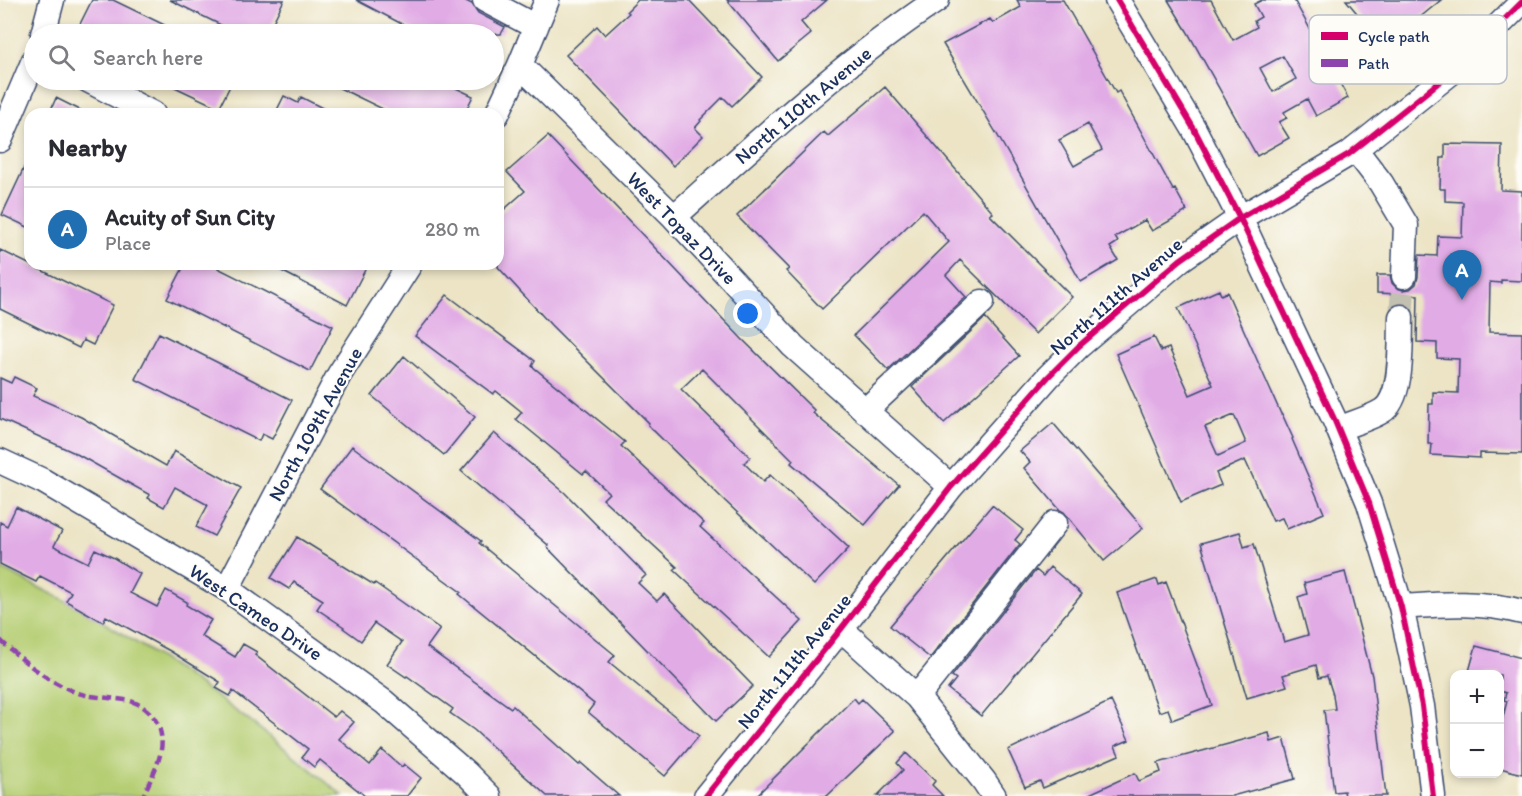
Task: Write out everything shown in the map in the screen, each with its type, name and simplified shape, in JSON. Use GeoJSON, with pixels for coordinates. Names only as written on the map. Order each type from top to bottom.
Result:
{"type":"FeatureCollection","features":[{"type":"Feature","properties":{"kind":"street"},"geometry":{"type":"LineString","coordinates":[[46,24],[52,0]]}},
{"type":"Feature","properties":{"kind":"street"},"geometry":{"type":"LineString","coordinates":[[485,0],[536,27]]}},
{"type":"Feature","properties":{"kind":"street"},"geometry":{"type":"LineString","coordinates":[[500,108],[547,0]]}},
{"type":"Feature","properties":{"kind":"street","name":"North 110th Avenue"},"geometry":{"type":"LineString","coordinates":[[674,217],[804,100],[888,33],[938,0]]}},
{"type":"Feature","properties":{"kind":"street"},"geometry":{"type":"LineString","coordinates":[[1118,0],[1194,129],[1240,218],[1338,429],[1369,503],[1401,607],[1422,705],[1433,796]]}},
{"type":"Feature","properties":{"kind":"street","name":"North 111th Avenue"},"geometry":{"type":"LineString","coordinates":[[1507,17],[1522,2]]}},
{"type":"Feature","properties":{"kind":"street","name":"West Topaz Drive"},"geometry":{"type":"LineString","coordinates":[[520,65],[674,217],[793,346],[951,487]]}},
{"type":"Feature","properties":{"kind":"street"},"geometry":{"type":"LineString","coordinates":[[0,140],[24,84]]}},
{"type":"Feature","properties":{"kind":"street","name":"North 111th Avenue"},"geometry":{"type":"LineString","coordinates":[[706,796],[842,629],[951,487],[1048,376],[1079,346],[1180,260],[1240,218],[1355,150],[1437,84]]}},
{"type":"Feature","properties":{"kind":"street"},"geometry":{"type":"LineString","coordinates":[[107,90],[142,108]]}},
{"type":"Feature","properties":{"kind":"street"},"geometry":{"type":"LineString","coordinates":[[1355,150],[1381,183],[1406,225],[1404,276]]}},
{"type":"Feature","properties":{"kind":"street","name":"North 109th Avenue"},"geometry":{"type":"LineString","coordinates":[[227,589],[339,375],[406,270]]}},
{"type":"Feature","properties":{"kind":"street"},"geometry":{"type":"LineString","coordinates":[[865,411],[982,302]]}},
{"type":"Feature","properties":{"kind":"street"},"geometry":{"type":"LineString","coordinates":[[1338,429],[1383,411],[1390,405],[1397,386],[1401,317]]}},
{"type":"Feature","properties":{"kind":"street","name":"West Cameo Drive"},"geometry":{"type":"LineString","coordinates":[[0,461],[43,481],[227,589],[384,702],[489,796]]}},
{"type":"Feature","properties":{"kind":"street"},"geometry":{"type":"LineString","coordinates":[[916,697],[1055,523]]}},
{"type":"Feature","properties":{"kind":"street"},"geometry":{"type":"LineString","coordinates":[[1401,607],[1460,602],[1498,605],[1522,612]]}},
{"type":"Feature","properties":{"kind":"street"},"geometry":{"type":"LineString","coordinates":[[842,629],[916,697],[994,796]]}},
{"type":"Feature","properties":{"kind":"green space"},"geometry":{"type":"Polygon","coordinates":[[[0,568],[70,603],[177,669],[278,743],[343,796],[0,796],[0,568]]]}},
{"type":"Feature","properties":{"kind":"building"},"geometry":{"type":"Polygon","coordinates":[[[92,0],[113,0],[162,24],[80,24],[92,0]]]}},
{"type":"Feature","properties":{"kind":"building"},"geometry":{"type":"Polygon","coordinates":[[[170,0],[284,0],[272,24],[219,24],[170,0]]]}},
{"type":"Feature","properties":{"kind":"building"},"geometry":{"type":"Polygon","coordinates":[[[356,0],[464,0],[472,4],[478,13],[499,24],[402,24],[356,0]]]}},
{"type":"Feature","properties":{"kind":"building"},"geometry":{"type":"Polygon","coordinates":[[[638,0],[689,0],[762,77],[732,106],[723,97],[700,120],[695,128],[703,136],[673,166],[566,55],[597,26],[605,35],[629,13],[627,11],[638,0]]]}},
{"type":"Feature","properties":{"kind":"building"},"geometry":{"type":"Polygon","coordinates":[[[727,0],[827,0],[801,22],[811,34],[778,61],[727,0]]]}},
{"type":"Feature","properties":{"kind":"building"},"geometry":{"type":"Polygon","coordinates":[[[1017,0],[1063,0],[1116,93],[1119,91],[1173,190],[1175,189],[1187,211],[1152,231],[1145,220],[1115,237],[1118,242],[1110,247],[1118,260],[1081,282],[943,44],[990,19],[993,23],[1021,7],[1017,0]],[[1088,124],[1059,140],[1074,166],[1102,150],[1088,124]]]}},
{"type":"Feature","properties":{"kind":"building"},"geometry":{"type":"Polygon","coordinates":[[[1168,0],[1211,0],[1233,40],[1257,27],[1254,21],[1261,17],[1254,4],[1262,0],[1294,0],[1309,27],[1309,84],[1340,84],[1348,98],[1316,116],[1307,99],[1284,112],[1287,118],[1279,122],[1289,138],[1257,156],[1168,0]],[[1283,56],[1260,68],[1273,92],[1296,79],[1283,56]]]}},
{"type":"Feature","properties":{"kind":"building"},"geometry":{"type":"Polygon","coordinates":[[[1346,0],[1441,0],[1423,15],[1358,15],[1346,0]]]}},
{"type":"Feature","properties":{"kind":"building"},"geometry":{"type":"Polygon","coordinates":[[[885,87],[993,213],[990,215],[1072,297],[1035,334],[960,260],[946,275],[966,297],[888,370],[854,335],[949,242],[923,211],[822,309],[786,271],[789,269],[737,216],[824,132],[828,136],[885,87]]]}},
{"type":"Feature","properties":{"kind":"building"},"geometry":{"type":"Polygon","coordinates":[[[181,90],[228,90],[219,108],[181,90]]]}},
{"type":"Feature","properties":{"kind":"building"},"geometry":{"type":"Polygon","coordinates":[[[344,90],[460,90],[473,96],[467,108],[381,108],[344,90]]]}},
{"type":"Feature","properties":{"kind":"building"},"geometry":{"type":"Polygon","coordinates":[[[284,96],[298,103],[301,97],[322,108],[278,108],[284,96]]]}},
{"type":"Feature","properties":{"kind":"building"},"geometry":{"type":"Polygon","coordinates":[[[56,98],[76,108],[52,108],[56,98]]]}},
{"type":"Feature","properties":{"kind":"building"},"geometry":{"type":"Polygon","coordinates":[[[548,136],[742,339],[815,411],[813,413],[899,485],[865,525],[791,463],[793,460],[702,369],[681,389],[750,457],[744,463],[763,482],[770,475],[849,548],[814,585],[648,425],[649,423],[551,325],[501,270],[504,270],[504,210],[525,191],[507,172],[548,136]]]}},
{"type":"Feature","properties":{"kind":"building"},"geometry":{"type":"Polygon","coordinates":[[[1445,144],[1502,145],[1501,190],[1522,191],[1522,281],[1490,282],[1489,332],[1522,333],[1522,454],[1480,453],[1480,458],[1431,455],[1432,444],[1428,444],[1429,404],[1433,404],[1433,392],[1458,393],[1459,359],[1437,358],[1437,343],[1417,342],[1418,295],[1377,293],[1377,275],[1390,275],[1392,283],[1397,288],[1410,289],[1416,284],[1418,277],[1419,255],[1437,256],[1438,236],[1462,237],[1463,202],[1445,201],[1445,189],[1440,189],[1441,158],[1445,158],[1445,144]]]}},
{"type":"Feature","properties":{"kind":"building"},"geometry":{"type":"Polygon","coordinates":[[[24,168],[24,225],[2,215],[24,168]]]}},
{"type":"Feature","properties":{"kind":"building"},"geometry":{"type":"Polygon","coordinates":[[[0,250],[24,262],[24,270],[41,270],[113,305],[93,345],[83,340],[79,348],[0,309],[0,250]]]}},
{"type":"Feature","properties":{"kind":"building"},"geometry":{"type":"Polygon","coordinates":[[[182,270],[222,270],[333,326],[310,371],[167,299],[182,270]]]}},
{"type":"Feature","properties":{"kind":"building"},"geometry":{"type":"Polygon","coordinates":[[[280,270],[365,270],[347,305],[280,270]]]}},
{"type":"Feature","properties":{"kind":"building"},"geometry":{"type":"Polygon","coordinates":[[[1219,290],[1221,295],[1227,292],[1324,513],[1287,529],[1282,518],[1273,521],[1245,460],[1216,473],[1221,485],[1181,502],[1116,354],[1154,337],[1161,351],[1169,348],[1190,395],[1213,385],[1178,308],[1219,290]],[[1234,415],[1205,427],[1218,456],[1246,443],[1234,415]]]}},
{"type":"Feature","properties":{"kind":"building"},"geometry":{"type":"Polygon","coordinates":[[[447,295],[535,361],[532,366],[625,442],[621,446],[704,523],[700,527],[802,621],[769,657],[674,570],[677,567],[603,499],[609,493],[586,471],[583,474],[516,419],[522,412],[496,391],[493,394],[415,336],[447,295]]]}},
{"type":"Feature","properties":{"kind":"building"},"geometry":{"type":"Polygon","coordinates":[[[985,318],[1019,356],[944,423],[912,387],[985,318]]]}},
{"type":"Feature","properties":{"kind":"building"},"geometry":{"type":"Polygon","coordinates":[[[159,333],[292,400],[272,439],[262,434],[259,441],[135,379],[159,333]]]}},
{"type":"Feature","properties":{"kind":"building"},"geometry":{"type":"Polygon","coordinates":[[[404,356],[475,417],[444,455],[372,396],[404,356]]]}},
{"type":"Feature","properties":{"kind":"building"},"geometry":{"type":"Polygon","coordinates":[[[14,377],[37,388],[33,396],[81,417],[166,466],[174,451],[241,488],[214,536],[196,527],[208,505],[175,487],[164,507],[148,498],[150,495],[75,453],[0,419],[0,378],[11,383],[14,377]]]}},
{"type":"Feature","properties":{"kind":"building"},"geometry":{"type":"Polygon","coordinates":[[[1053,423],[1143,528],[1104,561],[1024,468],[1030,462],[1020,451],[1053,423]]]}},
{"type":"Feature","properties":{"kind":"building"},"geometry":{"type":"Polygon","coordinates":[[[494,433],[565,493],[646,575],[638,583],[657,601],[664,594],[753,686],[716,721],[547,547],[548,545],[461,471],[494,433]]]}},
{"type":"Feature","properties":{"kind":"building"},"geometry":{"type":"Polygon","coordinates":[[[352,446],[481,541],[479,543],[615,655],[609,662],[699,736],[665,776],[588,712],[594,704],[459,594],[461,592],[320,489],[352,446]]]}},
{"type":"Feature","properties":{"kind":"building"},"geometry":{"type":"Polygon","coordinates":[[[992,505],[1023,530],[1015,540],[1020,544],[930,658],[890,626],[992,505]]]}},
{"type":"Feature","properties":{"kind":"building"},"geometry":{"type":"Polygon","coordinates":[[[16,507],[62,531],[54,546],[88,563],[95,549],[114,558],[140,574],[130,593],[157,607],[166,590],[211,620],[201,636],[235,657],[243,644],[257,652],[255,655],[334,717],[340,711],[354,722],[339,739],[370,765],[382,750],[402,767],[404,764],[421,778],[407,796],[365,796],[320,760],[314,767],[302,757],[308,749],[233,691],[230,696],[216,688],[220,682],[106,616],[103,622],[66,601],[71,592],[40,576],[36,582],[0,564],[0,522],[7,526],[16,507]]]}},
{"type":"Feature","properties":{"kind":"building"},"geometry":{"type":"Polygon","coordinates":[[[1240,532],[1244,547],[1254,544],[1284,642],[1308,635],[1298,597],[1307,594],[1304,583],[1345,572],[1372,676],[1386,796],[1345,796],[1344,791],[1334,792],[1324,710],[1335,709],[1327,676],[1319,678],[1316,665],[1283,675],[1287,686],[1247,698],[1201,543],[1240,532]]]}},
{"type":"Feature","properties":{"kind":"building"},"geometry":{"type":"Polygon","coordinates":[[[297,537],[374,585],[375,583],[440,629],[427,647],[511,708],[513,706],[579,765],[581,763],[619,796],[547,796],[474,730],[450,713],[453,709],[387,664],[402,642],[374,623],[361,641],[317,609],[323,600],[294,582],[289,589],[271,578],[297,537]]]}},
{"type":"Feature","properties":{"kind":"building"},"geometry":{"type":"Polygon","coordinates":[[[1050,567],[1082,594],[981,716],[948,689],[956,679],[952,676],[1036,570],[1043,576],[1050,567]]]}},
{"type":"Feature","properties":{"kind":"building"},"geometry":{"type":"Polygon","coordinates":[[[1157,579],[1159,585],[1166,582],[1212,705],[1172,720],[1168,709],[1159,712],[1117,593],[1157,579]]]}},
{"type":"Feature","properties":{"kind":"building"},"geometry":{"type":"Polygon","coordinates":[[[1476,646],[1522,658],[1522,774],[1504,769],[1504,713],[1507,701],[1504,700],[1506,693],[1504,692],[1504,670],[1469,670],[1476,646]]]}},
{"type":"Feature","properties":{"kind":"building"},"geometry":{"type":"Polygon","coordinates":[[[854,698],[858,703],[862,699],[895,731],[827,796],[756,796],[854,698]]]}},
{"type":"Feature","properties":{"kind":"building"},"geometry":{"type":"Polygon","coordinates":[[[1111,701],[1129,740],[1115,746],[1119,755],[1043,788],[1040,781],[1025,787],[1008,750],[1111,701]]]}},
{"type":"Feature","properties":{"kind":"building"},"geometry":{"type":"Polygon","coordinates":[[[1269,733],[1271,742],[1284,738],[1295,779],[1232,796],[1085,796],[1135,773],[1139,781],[1161,772],[1158,763],[1269,733]]]}},
{"type":"Feature","properties":{"kind":"building"},"geometry":{"type":"Polygon","coordinates":[[[906,753],[935,781],[932,785],[943,796],[877,796],[903,770],[897,763],[906,753]]]}},
{"type":"Feature","properties":{"kind":"tunnel"},"geometry":{"type":"LineString","coordinates":[[1401,317],[1404,276]]}},
{"type":"Feature","properties":{"kind":"marked path"},"geometry":{"type":"LineString","coordinates":[[0,640],[35,669],[64,687],[87,695],[132,702],[143,707],[152,715],[158,725],[162,745],[157,766],[143,796]]}},
{"type":"Feature","properties":{"kind":"cycle path"},"geometry":{"type":"LineString","coordinates":[[1117,0],[1194,129],[1240,218],[1335,421],[1369,503],[1401,607],[1422,706],[1433,796]]}},
{"type":"Feature","properties":{"kind":"cycle path"},"geometry":{"type":"LineString","coordinates":[[1507,17],[1522,2]]}},
{"type":"Feature","properties":{"kind":"cycle path"},"geometry":{"type":"LineString","coordinates":[[706,796],[841,629],[951,487],[1048,377],[1079,346],[1180,260],[1240,218],[1349,154],[1437,84]]}},
{"type":"Feature","properties":{"kind":"place","name":"Acuity of Sun City"},"geometry":{"type":"Point","coordinates":[1462,300]}}]}
